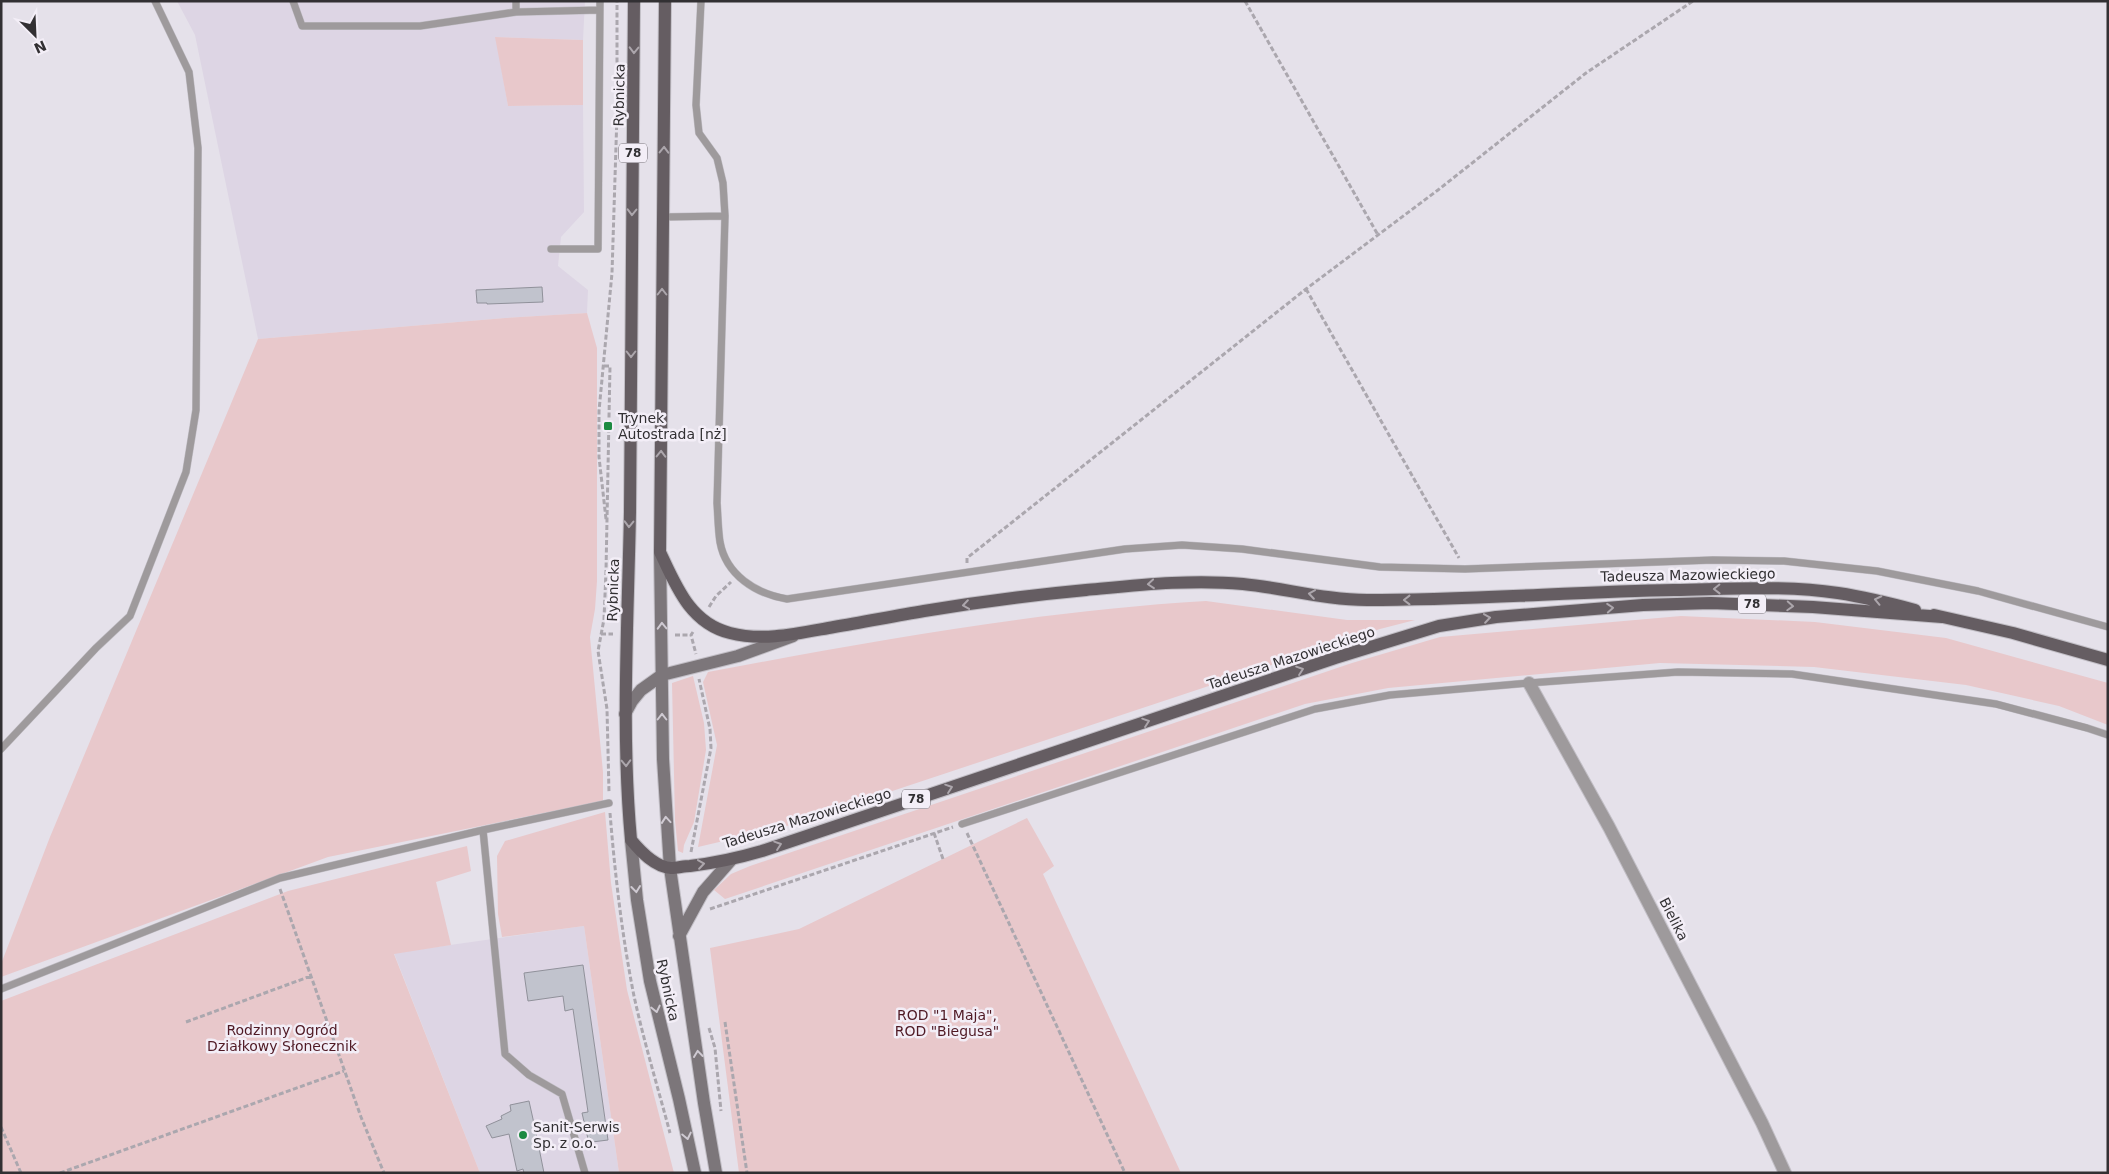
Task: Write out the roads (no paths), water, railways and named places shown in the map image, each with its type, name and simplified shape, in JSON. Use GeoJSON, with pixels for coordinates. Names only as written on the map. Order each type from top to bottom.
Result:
{"type":"FeatureCollection","features":[{"type":"Feature","properties":{"kind":"main road","name":"Rybnicka"},"geometry":{"type":"LineString","coordinates":[[634,1],[630,450],[625,714],[631,840],[638,908],[650,981],[695,1173]]}},
{"type":"Feature","properties":{"kind":"main road","name":"78"},"geometry":{"type":"LineString","coordinates":[[663,217],[665,1]]}},
{"type":"Feature","properties":{"kind":"main road","name":"Rybnicka"},"geometry":{"type":"LineString","coordinates":[[663,217],[660,552],[663,777],[670,868],[716,1173]]}},
{"type":"Feature","properties":{"kind":"main road","name":"78"},"geometry":{"type":"LineString","coordinates":[[660,552],[683,598],[694,612],[707,623],[736,635],[766,637],[796,635]]}},
{"type":"Feature","properties":{"kind":"main road","name":"Tadeusza Mazowieckiego"},"geometry":{"type":"LineString","coordinates":[[662,675],[738,656],[796,635],[926,611],[1084,590],[1195,582],[1246,584],[1361,600],[1454,600],[1625,591],[1789,588],[1837,592],[2021,636],[2108,660]]}},
{"type":"Feature","properties":{"kind":"main road","name":"Tadeusza Mazowieckiego"},"geometry":{"type":"LineString","coordinates":[[670,868],[732,859],[780,845],[1335,658],[1439,626],[1496,617],[1643,605],[1711,603],[1813,607],[1942,617]]}},
{"type":"Feature","properties":{"kind":"main road"},"geometry":{"type":"LineString","coordinates":[[625,714],[641,690],[662,675]]}},
{"type":"Feature","properties":{"kind":"main road"},"geometry":{"type":"LineString","coordinates":[[631,840],[652,860],[670,868]]}},
{"type":"Feature","properties":{"kind":"main road"},"geometry":{"type":"LineString","coordinates":[[680,936],[703,892],[732,859]]}},
{"type":"Feature","properties":{"kind":"street","name":"Bielika"},"geometry":{"type":"LineString","coordinates":[[1529,683],[1609,827],[1762,1123],[1785,1173]]}},
{"type":"Feature","properties":{"kind":"lane"},"geometry":{"type":"LineString","coordinates":[[1,749],[96,648],[130,616],[186,472],[196,410],[198,148],[189,72],[155,1]]}},
{"type":"Feature","properties":{"kind":"lane"},"geometry":{"type":"LineString","coordinates":[[293,1],[302,26],[420,26],[516,12],[600,10]]}},
{"type":"Feature","properties":{"kind":"lane"},"geometry":{"type":"LineString","coordinates":[[516,1],[516,12]]}},
{"type":"Feature","properties":{"kind":"lane"},"geometry":{"type":"LineString","coordinates":[[551,250],[598,249],[600,1]]}},
{"type":"Feature","properties":{"kind":"lane"},"geometry":{"type":"LineString","coordinates":[[701,1],[696,105],[699,133],[717,158],[723,183],[725,216],[716,503],[720,543],[726,559],[738,576],[752,588],[768,596],[787,599],[1125,549],[1182,545],[1242,549],[1380,567],[1465,569],[1713,560],[1784,561],[1877,571],[1978,592],[2108,627]]}},
{"type":"Feature","properties":{"kind":"lane"},"geometry":{"type":"LineString","coordinates":[[663,217],[725,216]]}},
{"type":"Feature","properties":{"kind":"lane"},"geometry":{"type":"LineString","coordinates":[[962,824],[1315,709],[1390,696],[1529,683],[1678,672],[1792,674],[1996,704],[2108,735]]}},
{"type":"Feature","properties":{"kind":"lane"},"geometry":{"type":"LineString","coordinates":[[1,989],[276,879],[483,830],[609,803]]}},
{"type":"Feature","properties":{"kind":"lane"},"geometry":{"type":"LineString","coordinates":[[483,830],[505,1054],[529,1074],[562,1094],[585,1173]]}},
{"type":"Feature","properties":{"kind":"place","name":"Trynek Autostrada [nż]"},"geometry":{"type":"Point","coordinates":[608,426]}},
{"type":"Feature","properties":{"kind":"place","name":"Sanit-Serwis Sp. z o.o."},"geometry":{"type":"Point","coordinates":[523,1135]}},
{"type":"Feature","properties":{"kind":"park label","name":"ROD \"1 Maja\", ROD \"Biegusa\""},"geometry":{"type":"Point","coordinates":[947,1024]}},
{"type":"Feature","properties":{"kind":"park label","name":"Rodzinny Ogród Działkowy Słonecznik"},"geometry":{"type":"Point","coordinates":[282,1038]}}]}
